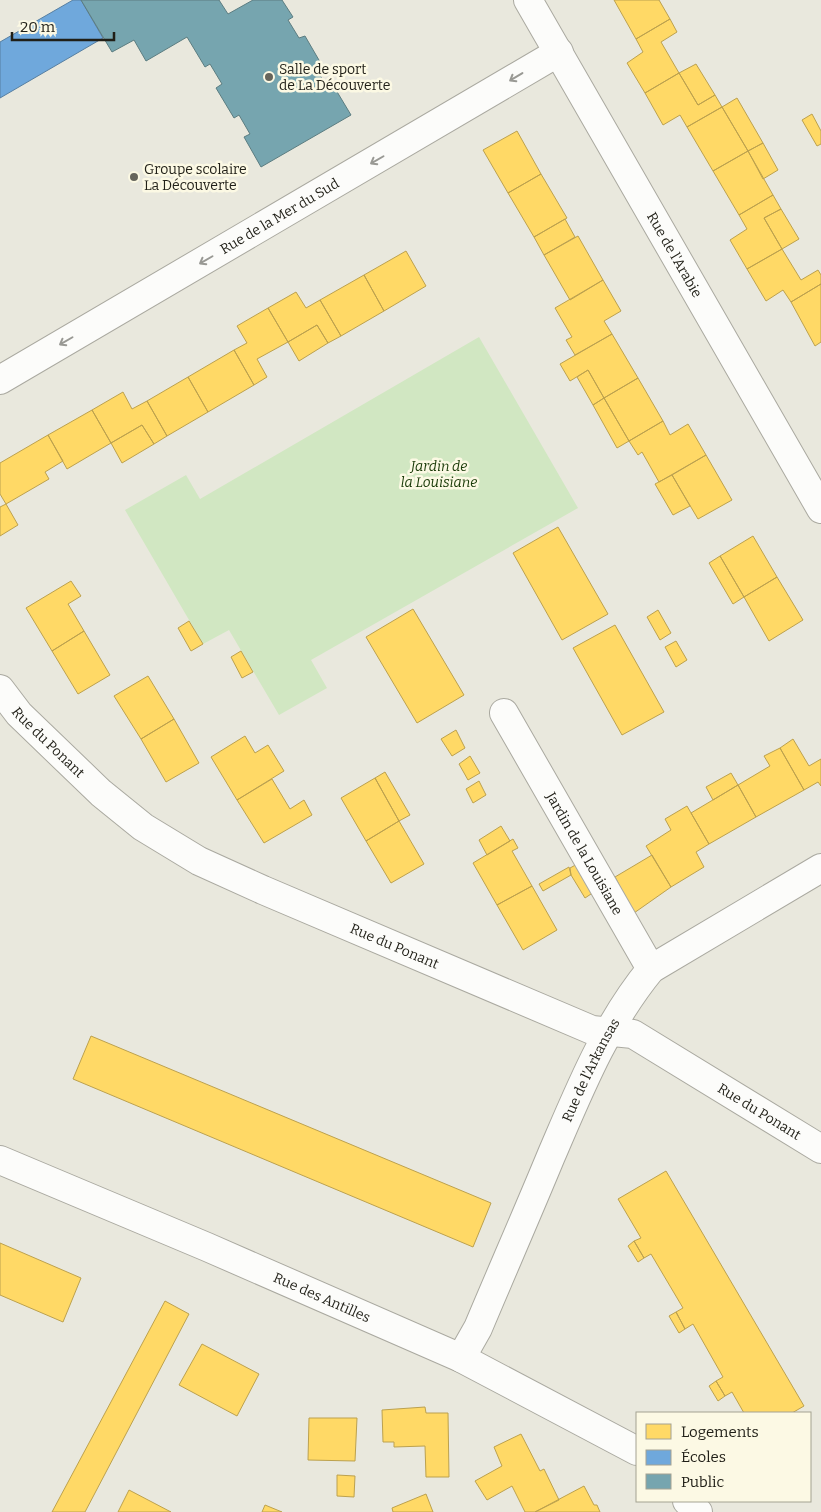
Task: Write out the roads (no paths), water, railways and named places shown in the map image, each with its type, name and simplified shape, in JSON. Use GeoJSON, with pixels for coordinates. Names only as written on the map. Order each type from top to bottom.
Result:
{"type":"FeatureCollection","features":[{"type":"Feature","properties":{"kind":"street","name":"Rue de l'Arabie"},"geometry":{"type":"LineString","coordinates":[[528,0],[821,509]]}},
{"type":"Feature","properties":{"kind":"street","name":"Rue de la Mer du Sud"},"geometry":{"type":"LineString","coordinates":[[0,380],[558,52]]}},
{"type":"Feature","properties":{"kind":"street","name":"Rue du Ponant"},"geometry":{"type":"LineString","coordinates":[[0,689],[19,714],[102,793],[143,827],[199,861],[262,890],[592,1030],[633,1034],[821,1149]]}},
{"type":"Feature","properties":{"kind":"street","name":"Jardin de la Louisiane"},"geometry":{"type":"LineString","coordinates":[[504,713],[651,969]]}},
{"type":"Feature","properties":{"kind":"street","name":"Rue de l'Arkansas"},"geometry":{"type":"LineString","coordinates":[[461,1358],[478,1328],[583,1080],[608,1031],[634,991],[651,969],[821,868]]}},
{"type":"Feature","properties":{"kind":"street","name":"Rue des Antilles"},"geometry":{"type":"LineString","coordinates":[[0,1160],[207,1247],[461,1358],[636,1450]]}},
{"type":"Feature","properties":{"kind":"street"},"geometry":{"type":"LineString","coordinates":[[688,1502],[698,1512]]}},
{"type":"Feature","properties":{"kind":"place","name":"Salle de sport de La Découverte"},"geometry":{"type":"Point","coordinates":[269,77]}},
{"type":"Feature","properties":{"kind":"place","name":"Groupe scolaire La Découverte"},"geometry":{"type":"Point","coordinates":[134,177]}}]}
